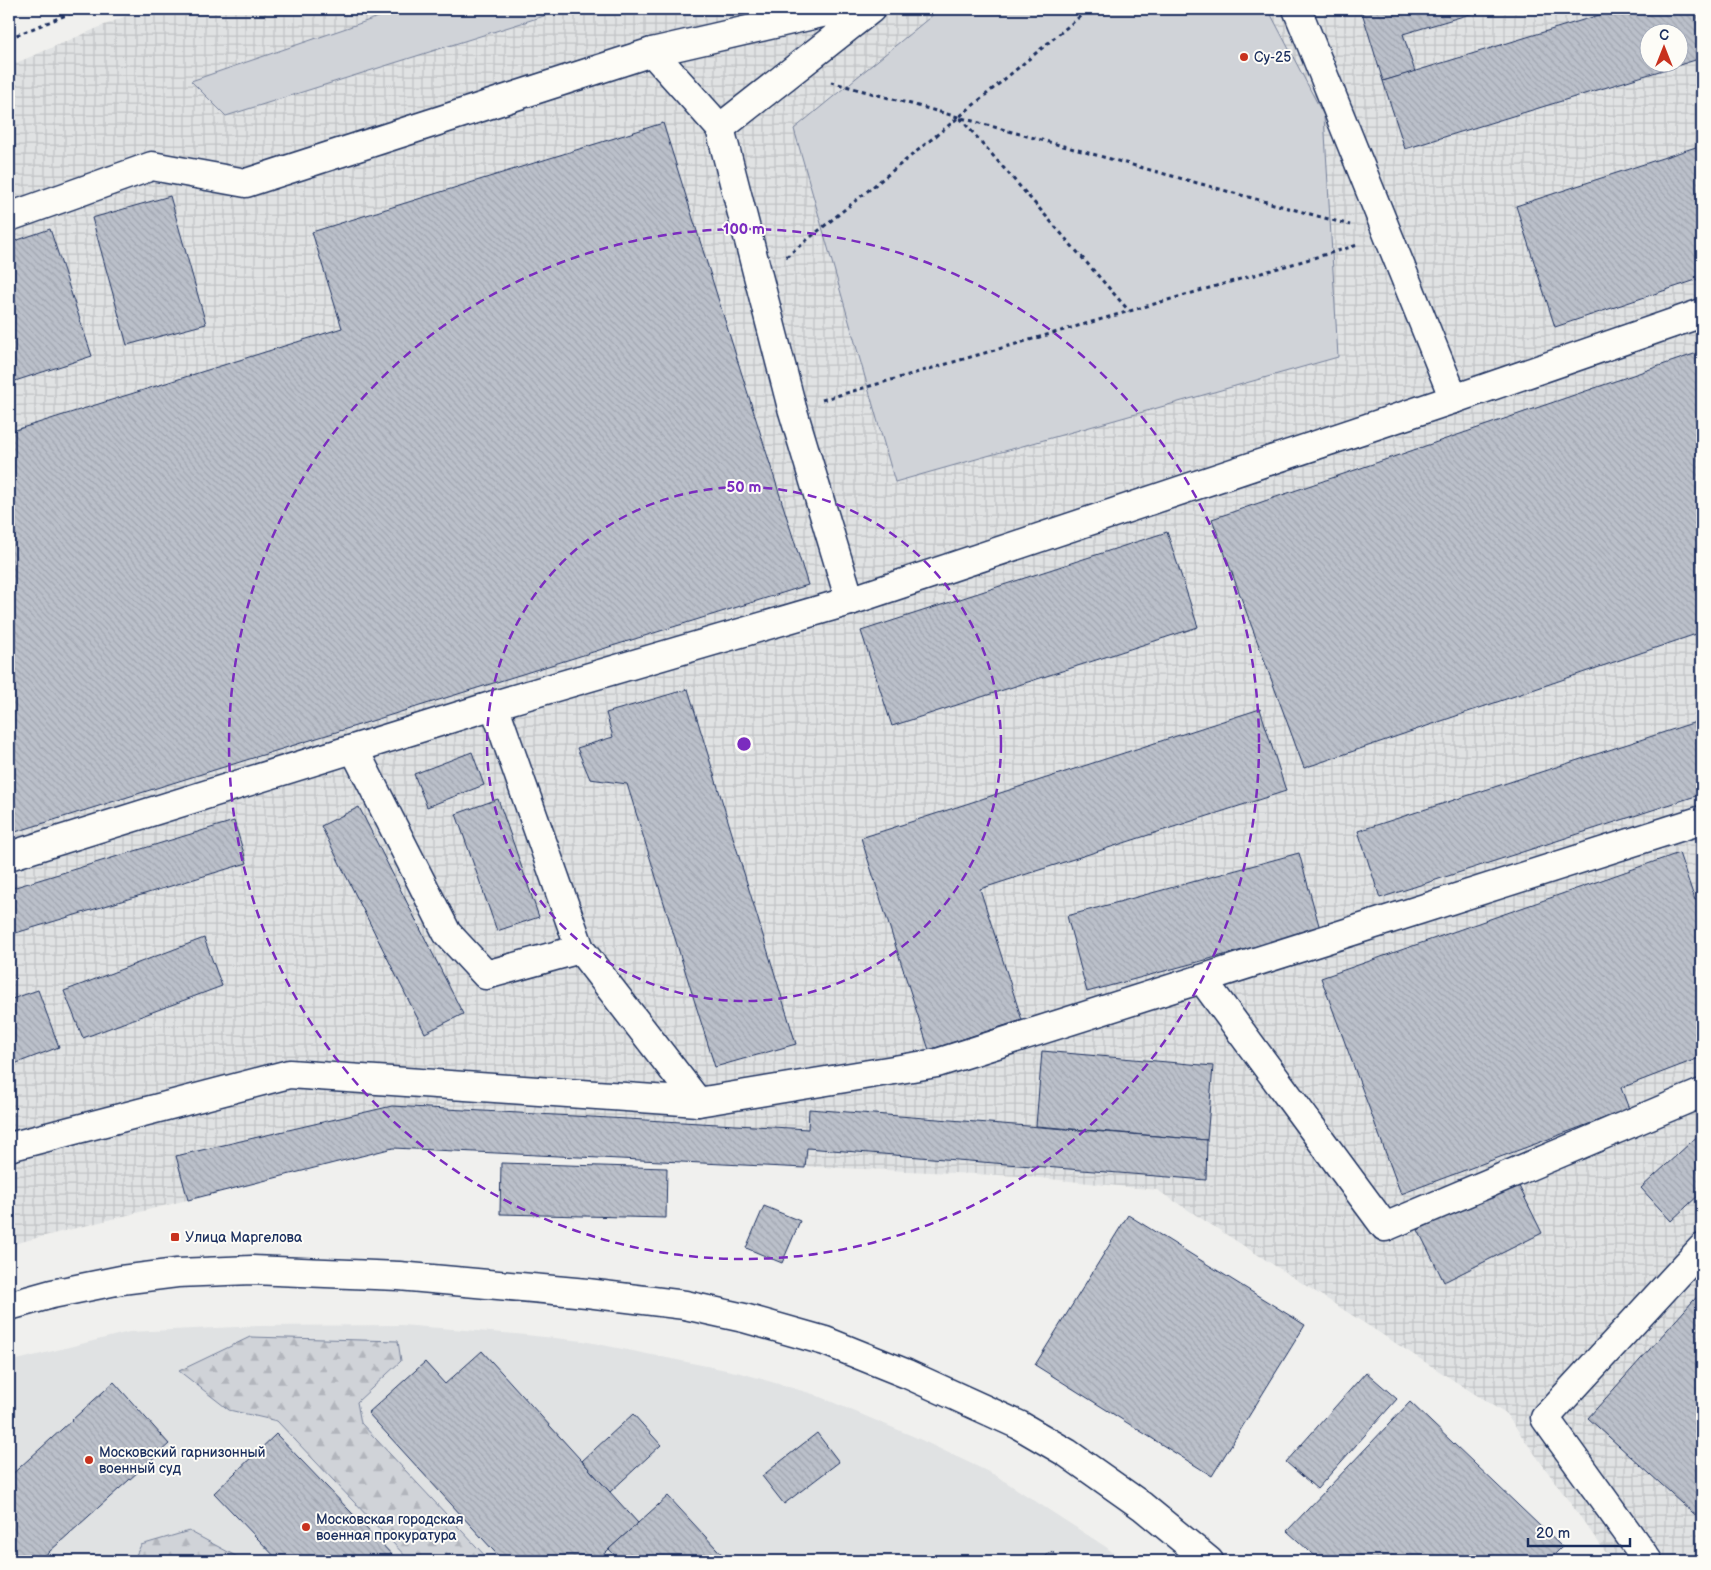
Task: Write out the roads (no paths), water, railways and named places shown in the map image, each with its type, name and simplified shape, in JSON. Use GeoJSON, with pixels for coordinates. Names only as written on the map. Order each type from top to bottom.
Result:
{"type":"FeatureCollection","features":[{"type":"Feature","properties":{"kind":"street"},"geometry":{"type":"LineString","coordinates":[[9,217],[152,166],[246,183],[652,52],[838,9]]}},
{"type":"Feature","properties":{"kind":"street"},"geometry":{"type":"LineString","coordinates":[[720,128],[871,9]]}},
{"type":"Feature","properties":{"kind":"street"},"geometry":{"type":"LineString","coordinates":[[1297,9],[1454,399]]}},
{"type":"Feature","properties":{"kind":"street"},"geometry":{"type":"LineString","coordinates":[[652,52],[720,128],[792,408],[850,601]]}},
{"type":"Feature","properties":{"kind":"street"},"geometry":{"type":"LineString","coordinates":[[9,856],[494,705],[850,601],[1454,399],[1702,313]]}},
{"type":"Feature","properties":{"kind":"street"},"geometry":{"type":"LineString","coordinates":[[494,705],[580,949],[698,1102]]}},
{"type":"Feature","properties":{"kind":"street"},"geometry":{"type":"LineString","coordinates":[[354,749],[447,933],[486,975],[580,949]]}},
{"type":"Feature","properties":{"kind":"street"},"geometry":{"type":"LineString","coordinates":[[9,1147],[289,1074],[698,1102],[937,1064],[1702,820]]}},
{"type":"Feature","properties":{"kind":"street"},"geometry":{"type":"LineString","coordinates":[[1202,979],[1385,1227],[1702,1092]]}},
{"type":"Feature","properties":{"kind":"street"},"geometry":{"type":"LineString","coordinates":[[1648,1561],[1546,1418],[1702,1248]]}},
{"type":"Feature","properties":{"kind":"street"},"geometry":{"type":"LineString","coordinates":[[9,1306],[52,1294],[121,1280],[177,1273],[252,1270],[399,1276],[587,1293],[685,1305],[744,1318],[825,1341],[907,1374],[1019,1425],[1066,1453],[1142,1506],[1209,1561]]}},
{"type":"Feature","properties":{"kind":"place","name":"Су-25"},"geometry":{"type":"Point","coordinates":[1244,57]}},
{"type":"Feature","properties":{"kind":"place","name":"Улица Маргелова"},"geometry":{"type":"Point","coordinates":[175,1237]}},
{"type":"Feature","properties":{"kind":"place","name":"Московский гарнизонный военный суд"},"geometry":{"type":"Point","coordinates":[89,1460]}},
{"type":"Feature","properties":{"kind":"place","name":"Московская городская военная прокуратура"},"geometry":{"type":"Point","coordinates":[306,1527]}}]}
